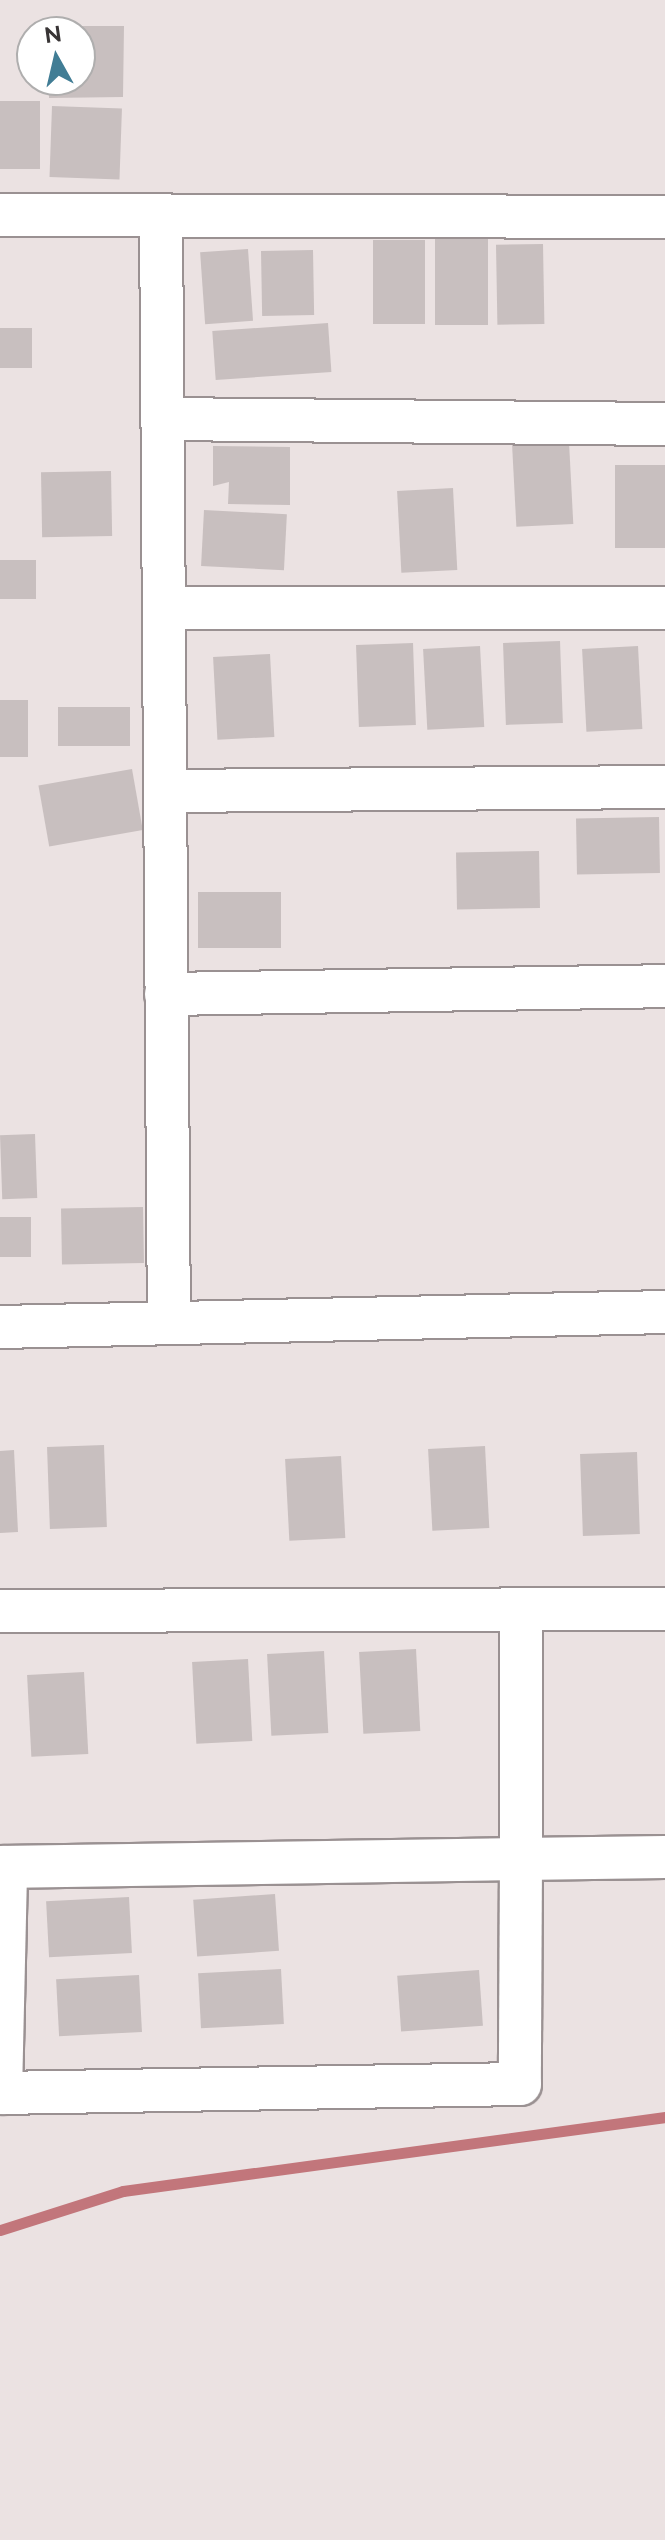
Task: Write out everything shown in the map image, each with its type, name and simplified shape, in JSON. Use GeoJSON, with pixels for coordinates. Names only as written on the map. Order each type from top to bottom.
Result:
{"type":"FeatureCollection","features":[{"type":"Feature","properties":{"kind":"street"},"geometry":{"type":"LineString","coordinates":[[0,215],[665,217]]}},
{"type":"Feature","properties":{"kind":"street"},"geometry":{"type":"LineString","coordinates":[[161,216],[169,1323]]}},
{"type":"Feature","properties":{"kind":"street"},"geometry":{"type":"LineString","coordinates":[[162,419],[665,424]]}},
{"type":"Feature","properties":{"kind":"street"},"geometry":{"type":"LineString","coordinates":[[164,608],[665,608]]}},
{"type":"Feature","properties":{"kind":"street"},"geometry":{"type":"LineString","coordinates":[[165,791],[665,787]]}},
{"type":"Feature","properties":{"kind":"street"},"geometry":{"type":"LineString","coordinates":[[166,994],[665,986]]}},
{"type":"Feature","properties":{"kind":"street"},"geometry":{"type":"LineString","coordinates":[[0,1327],[665,1312]]}},
{"type":"Feature","properties":{"kind":"street"},"geometry":{"type":"LineString","coordinates":[[521,1609],[521,1859],[520,2084],[0,2093],[3,1867],[521,1859],[665,1857]]}},
{"type":"Feature","properties":{"kind":"street"},"geometry":{"type":"LineString","coordinates":[[0,1611],[665,1609]]}},
{"type":"Feature","properties":{"kind":"building"},"geometry":{"type":"Polygon","coordinates":[[[96,26],[124,26],[123,97],[49,98],[96,96],[96,26]]]}},
{"type":"Feature","properties":{"kind":"building"},"geometry":{"type":"Polygon","coordinates":[[[0,101],[40,101],[40,169],[0,169],[0,101]]]}},
{"type":"Feature","properties":{"kind":"building"},"geometry":{"type":"Polygon","coordinates":[[[52,106],[122,108],[119,179],[50,177],[52,106]]]}},
{"type":"Feature","properties":{"kind":"building"},"geometry":{"type":"Polygon","coordinates":[[[435,236],[488,236],[488,325],[435,325],[435,236]]]}},
{"type":"Feature","properties":{"kind":"building"},"geometry":{"type":"Polygon","coordinates":[[[373,240],[425,240],[425,324],[373,324],[373,240]]]}},
{"type":"Feature","properties":{"kind":"building"},"geometry":{"type":"Polygon","coordinates":[[[543,244],[544,324],[497,325],[496,245],[543,244]]]}},
{"type":"Feature","properties":{"kind":"building"},"geometry":{"type":"Polygon","coordinates":[[[248,249],[253,321],[205,324],[200,252],[248,249]]]}},
{"type":"Feature","properties":{"kind":"building"},"geometry":{"type":"Polygon","coordinates":[[[313,250],[314,315],[262,316],[261,251],[313,250]]]}},
{"type":"Feature","properties":{"kind":"building"},"geometry":{"type":"Polygon","coordinates":[[[328,323],[331,372],[216,380],[212,331],[328,323]]]}},
{"type":"Feature","properties":{"kind":"building"},"geometry":{"type":"Polygon","coordinates":[[[0,328],[32,328],[32,368],[0,368],[0,328]]]}},
{"type":"Feature","properties":{"kind":"building"},"geometry":{"type":"Polygon","coordinates":[[[569,442],[573,524],[516,527],[512,445],[569,442]]]}},
{"type":"Feature","properties":{"kind":"building"},"geometry":{"type":"Polygon","coordinates":[[[213,446],[290,447],[290,505],[228,504],[229,482],[213,486],[213,446]]]}},
{"type":"Feature","properties":{"kind":"building"},"geometry":{"type":"Polygon","coordinates":[[[615,465],[665,465],[665,548],[615,548],[615,465]]]}},
{"type":"Feature","properties":{"kind":"building"},"geometry":{"type":"Polygon","coordinates":[[[111,471],[112,536],[42,537],[41,472],[111,471]]]}},
{"type":"Feature","properties":{"kind":"building"},"geometry":{"type":"Polygon","coordinates":[[[453,488],[457,570],[401,573],[397,491],[453,488]]]}},
{"type":"Feature","properties":{"kind":"building"},"geometry":{"type":"Polygon","coordinates":[[[204,510],[287,514],[284,570],[201,566],[204,510]]]}},
{"type":"Feature","properties":{"kind":"building"},"geometry":{"type":"Polygon","coordinates":[[[0,560],[36,560],[36,599],[0,599],[0,560]]]}},
{"type":"Feature","properties":{"kind":"building"},"geometry":{"type":"Polygon","coordinates":[[[560,641],[563,723],[506,725],[503,643],[560,641]]]}},
{"type":"Feature","properties":{"kind":"building"},"geometry":{"type":"Polygon","coordinates":[[[413,643],[416,725],[359,727],[356,645],[413,643]]]}},
{"type":"Feature","properties":{"kind":"building"},"geometry":{"type":"Polygon","coordinates":[[[480,646],[484,727],[427,730],[423,649],[480,646]]]}},
{"type":"Feature","properties":{"kind":"building"},"geometry":{"type":"Polygon","coordinates":[[[638,646],[642,729],[586,732],[582,649],[638,646]]]}},
{"type":"Feature","properties":{"kind":"building"},"geometry":{"type":"Polygon","coordinates":[[[270,654],[274,737],[217,740],[213,657],[270,654]]]}},
{"type":"Feature","properties":{"kind":"building"},"geometry":{"type":"Polygon","coordinates":[[[0,700],[28,700],[28,757],[0,757],[0,700]]]}},
{"type":"Feature","properties":{"kind":"building"},"geometry":{"type":"Polygon","coordinates":[[[58,707],[130,707],[130,746],[58,746],[58,707]]]}},
{"type":"Feature","properties":{"kind":"building"},"geometry":{"type":"Polygon","coordinates":[[[132,769],[143,830],[49,847],[38,785],[132,769]]]}},
{"type":"Feature","properties":{"kind":"building"},"geometry":{"type":"Polygon","coordinates":[[[659,817],[660,873],[577,874],[576,818],[659,817]]]}},
{"type":"Feature","properties":{"kind":"building"},"geometry":{"type":"Polygon","coordinates":[[[539,851],[540,908],[457,909],[456,852],[539,851]]]}},
{"type":"Feature","properties":{"kind":"building"},"geometry":{"type":"Polygon","coordinates":[[[198,892],[281,892],[281,948],[198,948],[198,892]]]}},
{"type":"Feature","properties":{"kind":"building"},"geometry":{"type":"Polygon","coordinates":[[[35,1134],[37,1198],[2,1199],[0,1135],[35,1134]]]}},
{"type":"Feature","properties":{"kind":"building"},"geometry":{"type":"Polygon","coordinates":[[[143,1207],[144,1263],[62,1264],[61,1208],[143,1207]]]}},
{"type":"Feature","properties":{"kind":"building"},"geometry":{"type":"Polygon","coordinates":[[[0,1217],[31,1217],[31,1257],[0,1257],[0,1217]]]}},
{"type":"Feature","properties":{"kind":"building"},"geometry":{"type":"Polygon","coordinates":[[[104,1445],[107,1527],[50,1529],[47,1447],[104,1445]]]}},
{"type":"Feature","properties":{"kind":"building"},"geometry":{"type":"Polygon","coordinates":[[[485,1446],[489,1528],[432,1531],[428,1449],[485,1446]]]}},
{"type":"Feature","properties":{"kind":"building"},"geometry":{"type":"Polygon","coordinates":[[[14,1450],[18,1532],[0,1533],[0,1451],[14,1450]]]}},
{"type":"Feature","properties":{"kind":"building"},"geometry":{"type":"Polygon","coordinates":[[[637,1452],[640,1534],[583,1536],[580,1454],[637,1452]]]}},
{"type":"Feature","properties":{"kind":"building"},"geometry":{"type":"Polygon","coordinates":[[[341,1456],[345,1538],[289,1541],[285,1459],[341,1456]]]}},
{"type":"Feature","properties":{"kind":"building"},"geometry":{"type":"Polygon","coordinates":[[[416,1649],[420,1731],[363,1734],[359,1652],[416,1649]]]}},
{"type":"Feature","properties":{"kind":"building"},"geometry":{"type":"Polygon","coordinates":[[[324,1651],[328,1733],[271,1736],[267,1654],[324,1651]]]}},
{"type":"Feature","properties":{"kind":"building"},"geometry":{"type":"Polygon","coordinates":[[[248,1659],[252,1741],[196,1744],[192,1662],[248,1659]]]}},
{"type":"Feature","properties":{"kind":"building"},"geometry":{"type":"Polygon","coordinates":[[[84,1672],[88,1754],[31,1757],[27,1675],[84,1672]]]}},
{"type":"Feature","properties":{"kind":"building"},"geometry":{"type":"Polygon","coordinates":[[[275,1894],[279,1951],[197,1957],[193,1900],[275,1894]]]}},
{"type":"Feature","properties":{"kind":"building"},"geometry":{"type":"Polygon","coordinates":[[[129,1897],[132,1953],[49,1957],[46,1901],[129,1897]]]}},
{"type":"Feature","properties":{"kind":"building"},"geometry":{"type":"Polygon","coordinates":[[[281,1969],[284,2024],[201,2028],[198,1973],[281,1969]]]}},
{"type":"Feature","properties":{"kind":"building"},"geometry":{"type":"Polygon","coordinates":[[[479,1970],[483,2026],[401,2032],[397,1976],[479,1970]]]}},
{"type":"Feature","properties":{"kind":"building"},"geometry":{"type":"Polygon","coordinates":[[[139,1975],[142,2032],[59,2036],[56,1979],[139,1975]]]}},
{"type":"Feature","properties":{"kind":"waterway"},"geometry":{"type":"LineString","coordinates":[[0,2230],[123,2191],[665,2117]]}}]}
